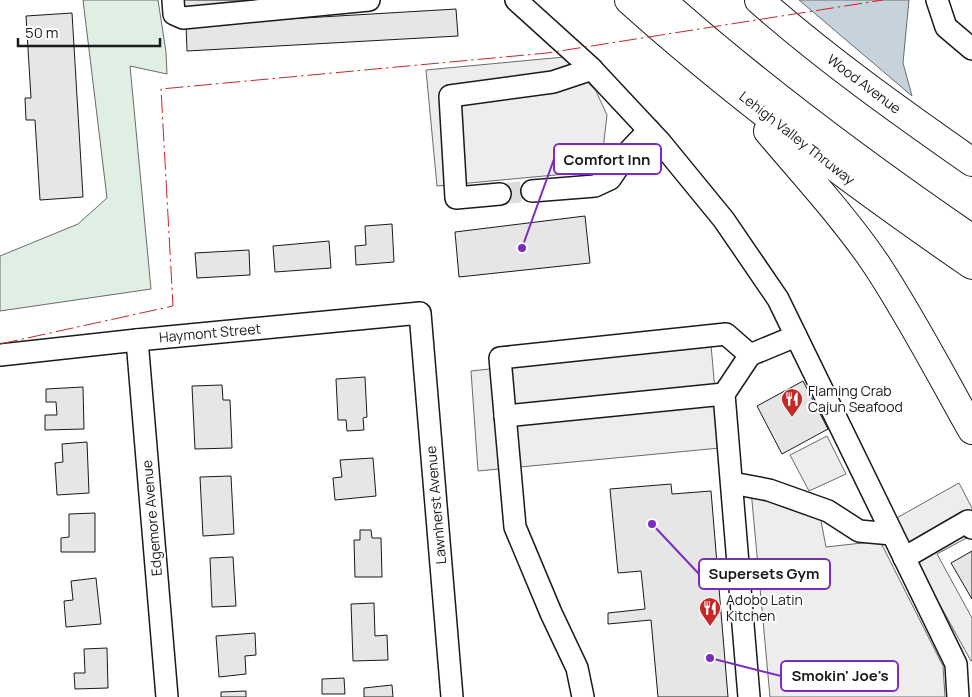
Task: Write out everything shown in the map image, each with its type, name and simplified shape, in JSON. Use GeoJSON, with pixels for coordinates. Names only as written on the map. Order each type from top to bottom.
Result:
{"type":"FeatureCollection","features":[{"type":"Feature","properties":{"kind":"main road","name":"Lehigh Valley Thruway"},"geometry":{"type":"LineString","coordinates":[[629,0],[731,88],[904,219],[972,265]]}},
{"type":"Feature","properties":{"kind":"main road","name":"Lehigh Valley Thruway"},"geometry":{"type":"LineString","coordinates":[[661,0],[745,71],[826,135],[972,239]]}},
{"type":"Feature","properties":{"kind":"main road","name":"Wood Avenue"},"geometry":{"type":"LineString","coordinates":[[759,0],[840,67],[972,162]]}},
{"type":"Feature","properties":{"kind":"main road"},"geometry":{"type":"LineString","coordinates":[[731,88],[834,210],[876,264],[972,430]]}},
{"type":"Feature","properties":{"kind":"street"},"geometry":{"type":"LineString","coordinates":[[173,0],[174,14],[183,18],[369,0]]}},
{"type":"Feature","properties":{"kind":"street"},"geometry":{"type":"LineString","coordinates":[[516,0],[592,69],[661,143],[724,220],[778,299],[956,664],[962,685]]}},
{"type":"Feature","properties":{"kind":"street"},"geometry":{"type":"LineString","coordinates":[[937,0],[946,26],[972,49]]}},
{"type":"Feature","properties":{"kind":"street"},"geometry":{"type":"LineString","coordinates":[[500,194],[456,198],[450,96],[553,82],[592,69]]}},
{"type":"Feature","properties":{"kind":"street"},"geometry":{"type":"LineString","coordinates":[[532,191],[595,186],[603,183],[610,179],[630,150],[649,130]]}},
{"type":"Feature","properties":{"kind":"street","name":"Haymont Street"},"geometry":{"type":"LineString","coordinates":[[0,355],[420,313]]}},
{"type":"Feature","properties":{"kind":"street","name":"Lawnherst Avenue"},"geometry":{"type":"LineString","coordinates":[[420,313],[452,697]]}},
{"type":"Feature","properties":{"kind":"street"},"geometry":{"type":"LineString","coordinates":[[583,697],[577,668],[551,613],[515,527],[500,358],[726,334],[750,355]]}},
{"type":"Feature","properties":{"kind":"street"},"geometry":{"type":"LineString","coordinates":[[749,697],[724,394],[750,355],[796,336]]}},
{"type":"Feature","properties":{"kind":"street","name":"Edgemore Avenue"},"geometry":{"type":"LineString","coordinates":[[136,340],[167,697]]}},
{"type":"Feature","properties":{"kind":"street"},"geometry":{"type":"LineString","coordinates":[[505,416],[724,394]]}},
{"type":"Feature","properties":{"kind":"street"},"geometry":{"type":"LineString","coordinates":[[732,483],[769,490],[828,511],[859,532],[892,534]]}},
{"type":"Feature","properties":{"kind":"street"},"geometry":{"type":"LineString","coordinates":[[904,558],[970,524]]}},
{"type":"Feature","properties":{"kind":"green space"},"geometry":{"type":"Polygon","coordinates":[[[83,0],[158,0],[166,52],[167,74],[130,66],[151,289],[0,311],[0,256],[78,224],[107,198],[83,0]]]}},
{"type":"Feature","properties":{"kind":"shaded area"},"geometry":{"type":"Polygon","coordinates":[[[799,0],[909,0],[903,63],[912,96],[799,0]]]}},
{"type":"Feature","properties":{"kind":"shaded area"},"geometry":{"type":"Polygon","coordinates":[[[564,57],[596,91],[607,115],[602,158],[598,171],[437,186],[426,70],[564,57]]]}},
{"type":"Feature","properties":{"kind":"shaded area"},"geometry":{"type":"Polygon","coordinates":[[[711,345],[720,448],[478,471],[471,371],[711,345]]]}},
{"type":"Feature","properties":{"kind":"shaded area"},"geometry":{"type":"Polygon","coordinates":[[[827,436],[846,474],[809,491],[790,455],[827,436]]]}},
{"type":"Feature","properties":{"kind":"shaded area"},"geometry":{"type":"Polygon","coordinates":[[[959,483],[972,508],[972,535],[937,554],[972,618],[971,661],[893,520],[959,483]]]}},
{"type":"Feature","properties":{"kind":"shaded area"},"geometry":{"type":"Polygon","coordinates":[[[751,490],[818,505],[826,547],[880,541],[943,666],[945,697],[770,697],[751,490]]]}},
{"type":"Feature","properties":{"kind":"building"},"geometry":{"type":"Polygon","coordinates":[[[183,0],[273,0],[184,8],[183,0]]]}},
{"type":"Feature","properties":{"kind":"building"},"geometry":{"type":"Polygon","coordinates":[[[456,9],[458,36],[187,51],[186,25],[456,9]]]}},
{"type":"Feature","properties":{"kind":"building"},"geometry":{"type":"Polygon","coordinates":[[[72,13],[83,197],[40,200],[35,120],[26,120],[25,98],[31,98],[26,16],[72,13]]]}},
{"type":"Feature","properties":{"kind":"building"},"geometry":{"type":"Polygon","coordinates":[[[585,216],[590,263],[459,277],[455,232],[585,216]]]}},
{"type":"Feature","properties":{"kind":"building"},"geometry":{"type":"Polygon","coordinates":[[[392,224],[394,262],[356,265],[355,246],[366,245],[365,226],[392,224]]]}},
{"type":"Feature","properties":{"kind":"building"},"geometry":{"type":"Polygon","coordinates":[[[329,241],[331,268],[275,272],[273,246],[329,241]]]}},
{"type":"Feature","properties":{"kind":"building"},"geometry":{"type":"Polygon","coordinates":[[[249,250],[250,275],[197,278],[195,253],[249,250]]]}},
{"type":"Feature","properties":{"kind":"building"},"geometry":{"type":"Polygon","coordinates":[[[365,377],[367,417],[363,418],[364,430],[347,431],[346,420],[338,420],[336,379],[365,377]]]}},
{"type":"Feature","properties":{"kind":"building","name":"Flaming Crab Cajun Seafood"},"geometry":{"type":"Polygon","coordinates":[[[803,381],[828,429],[782,454],[757,406],[803,381]]]}},
{"type":"Feature","properties":{"kind":"building"},"geometry":{"type":"Polygon","coordinates":[[[222,385],[223,400],[230,400],[232,448],[195,449],[192,386],[222,385]]]}},
{"type":"Feature","properties":{"kind":"building"},"geometry":{"type":"Polygon","coordinates":[[[83,387],[84,429],[45,430],[45,415],[57,415],[56,402],[46,402],[46,389],[83,387]]]}},
{"type":"Feature","properties":{"kind":"building"},"geometry":{"type":"Polygon","coordinates":[[[87,442],[89,493],[57,495],[55,463],[63,462],[62,444],[87,442]]]}},
{"type":"Feature","properties":{"kind":"building"},"geometry":{"type":"Polygon","coordinates":[[[373,458],[376,496],[335,500],[333,478],[342,477],[340,460],[373,458]]]}},
{"type":"Feature","properties":{"kind":"building"},"geometry":{"type":"Polygon","coordinates":[[[231,476],[234,534],[203,536],[200,477],[231,476]]]}},
{"type":"Feature","properties":{"kind":"building"},"geometry":{"type":"Polygon","coordinates":[[[671,484],[672,494],[711,491],[728,697],[658,697],[651,620],[608,624],[608,613],[645,609],[641,571],[618,573],[610,489],[671,484]]]}},
{"type":"Feature","properties":{"kind":"building"},"geometry":{"type":"Polygon","coordinates":[[[95,513],[95,552],[61,552],[61,538],[69,537],[69,514],[95,513]]]}},
{"type":"Feature","properties":{"kind":"building"},"geometry":{"type":"Polygon","coordinates":[[[360,530],[371,530],[372,538],[381,538],[382,577],[355,577],[354,540],[360,540],[360,530]]]}},
{"type":"Feature","properties":{"kind":"building"},"geometry":{"type":"Polygon","coordinates":[[[972,551],[972,599],[951,563],[972,551]]]}},
{"type":"Feature","properties":{"kind":"building"},"geometry":{"type":"Polygon","coordinates":[[[233,557],[236,606],[212,607],[210,558],[233,557]]]}},
{"type":"Feature","properties":{"kind":"building"},"geometry":{"type":"Polygon","coordinates":[[[96,578],[101,624],[66,627],[64,601],[73,600],[71,581],[96,578]]]}},
{"type":"Feature","properties":{"kind":"building"},"geometry":{"type":"Polygon","coordinates":[[[374,603],[375,636],[387,635],[388,660],[353,661],[351,604],[374,603]]]}},
{"type":"Feature","properties":{"kind":"building"},"geometry":{"type":"Polygon","coordinates":[[[255,633],[256,655],[245,656],[246,674],[219,677],[216,636],[255,633]]]}},
{"type":"Feature","properties":{"kind":"building"},"geometry":{"type":"Polygon","coordinates":[[[107,648],[108,688],[75,689],[74,673],[85,673],[84,649],[107,648]]]}},
{"type":"Feature","properties":{"kind":"building"},"geometry":{"type":"Polygon","coordinates":[[[344,678],[345,694],[322,694],[322,679],[344,678]]]}},
{"type":"Feature","properties":{"kind":"building"},"geometry":{"type":"Polygon","coordinates":[[[392,685],[393,697],[364,697],[364,688],[392,685]]]}},
{"type":"Feature","properties":{"kind":"building"},"geometry":{"type":"Polygon","coordinates":[[[246,691],[246,697],[221,697],[221,692],[246,691]]]}},
{"type":"Feature","properties":{"kind":"tunnel"},"geometry":{"type":"LineString","coordinates":[[500,194],[532,191]]}},
{"type":"Feature","properties":{"kind":"power"},"geometry":{"type":"LineString","coordinates":[[0,344],[173,306],[161,89],[547,53],[883,0]]}},
{"type":"Feature","properties":{"kind":"place","name":"Comfort Inn"},"geometry":{"type":"Point","coordinates":[522,248]}},
{"type":"Feature","properties":{"kind":"place","name":"Flaming Crab Cajun Seafood"},"geometry":{"type":"Point","coordinates":[792,418]}},
{"type":"Feature","properties":{"kind":"place","name":"Supersets Gym"},"geometry":{"type":"Point","coordinates":[652,524]}},
{"type":"Feature","properties":{"kind":"place","name":"Adobo Latin Kitchen"},"geometry":{"type":"Point","coordinates":[710,627]}},
{"type":"Feature","properties":{"kind":"place","name":"Smokin' Joe's"},"geometry":{"type":"Point","coordinates":[710,658]}}]}
